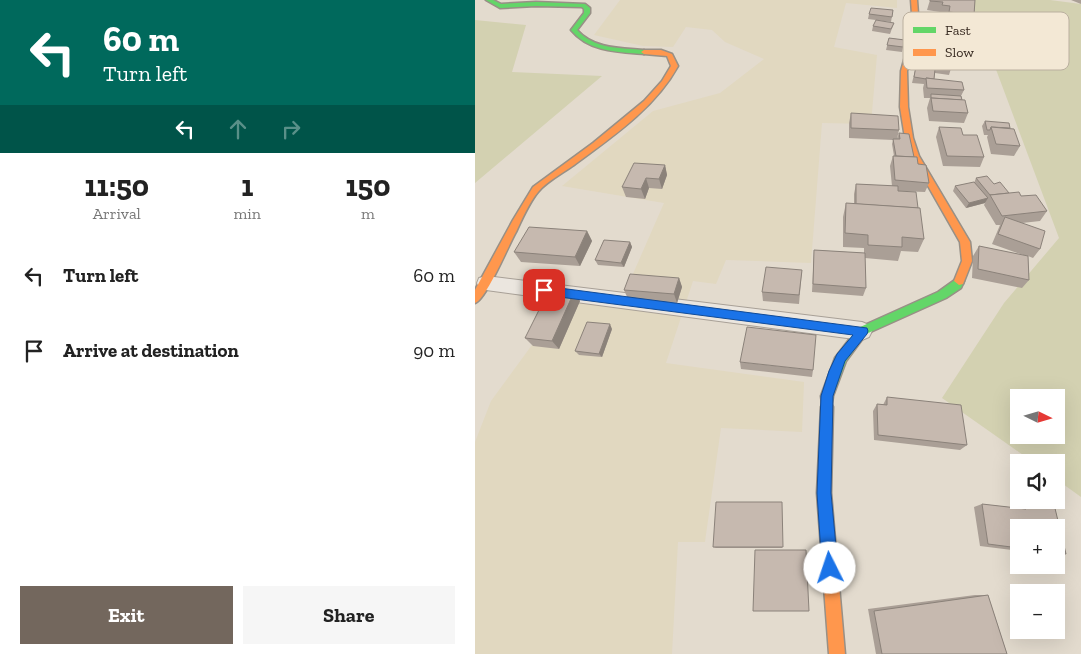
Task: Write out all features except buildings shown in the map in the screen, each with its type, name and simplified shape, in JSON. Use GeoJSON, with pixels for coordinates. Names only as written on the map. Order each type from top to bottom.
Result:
{"type":"FeatureCollection","features":[{"type":"Feature","properties":{"kind":"street"},"geometry":{"type":"LineString","coordinates":[[475,299],[486,283],[511,229],[536,189],[605,138],[661,89],[674,71],[675,61],[672,56],[666,53],[607,48],[585,43],[575,36],[574,30],[587,13],[587,8],[583,5],[536,4],[501,6],[489,0]]}},
{"type":"Feature","properties":{"kind":"street"},"geometry":{"type":"LineString","coordinates":[[837,654],[824,493],[827,396],[835,371],[841,358],[863,331],[942,295],[957,286],[967,261],[965,242],[915,156],[909,138],[905,107],[904,70]]}},
{"type":"Feature","properties":{"kind":"street"},"geometry":{"type":"LineString","coordinates":[[486,283],[863,331]]}},
{"type":"Feature","properties":{"kind":"shaded area"},"geometry":{"type":"Polygon","coordinates":[[[620,0],[897,0],[897,8],[846,3],[834,47],[877,55],[871,124],[822,123],[811,263],[726,260],[716,284],[693,281],[666,363],[804,382],[802,432],[721,428],[705,542],[678,542],[672,654],[475,654],[475,442],[491,401],[564,301],[618,308],[664,203],[562,186],[653,111],[720,93],[764,59],[725,42],[712,30],[686,27],[673,47],[643,46],[594,35],[620,0]]]}},
{"type":"Feature","properties":{"kind":"shaded area"},"geometry":{"type":"Polygon","coordinates":[[[970,0],[1050,0],[1081,4],[1081,497],[1065,485],[1065,454],[1022,454],[942,398],[1004,303],[1059,238],[996,70],[1069,70],[1069,12],[974,12],[970,0]]]}},
{"type":"Feature","properties":{"kind":"shaded area"},"geometry":{"type":"Polygon","coordinates":[[[475,20],[526,25],[512,72],[602,76],[475,183],[475,20]]]}},
{"type":"Feature","properties":{"kind":"traffic: fast"},"geometry":{"type":"LineString","coordinates":[[489,0],[500,6],[536,4],[583,5],[587,8],[587,13],[574,30],[580,37],[596,46],[615,50],[644,52]]}},
{"type":"Feature","properties":{"kind":"traffic: fast"},"geometry":{"type":"LineString","coordinates":[[827,407],[827,396],[841,358],[862,331],[942,295],[957,285],[959,281]]}},
{"type":"Feature","properties":{"kind":"traffic: slow"},"geometry":{"type":"LineString","coordinates":[[914,0],[915,12]]}},
{"type":"Feature","properties":{"kind":"traffic: slow"},"geometry":{"type":"LineString","coordinates":[[475,299],[517,220],[536,189],[622,124],[647,102],[665,82],[674,66],[670,55],[661,52],[644,52]]}},
{"type":"Feature","properties":{"kind":"traffic: slow"},"geometry":{"type":"LineString","coordinates":[[904,70],[904,107],[909,138],[915,156],[965,242],[967,261],[959,281]]}},
{"type":"Feature","properties":{"kind":"traffic: slow"},"geometry":{"type":"LineString","coordinates":[[827,407],[824,493],[837,654]]}},
{"type":"Feature","properties":{"kind":"route"},"geometry":{"type":"LineString","coordinates":[[544,290],[863,331],[841,358],[827,396],[824,493],[830,568]]}}]}
